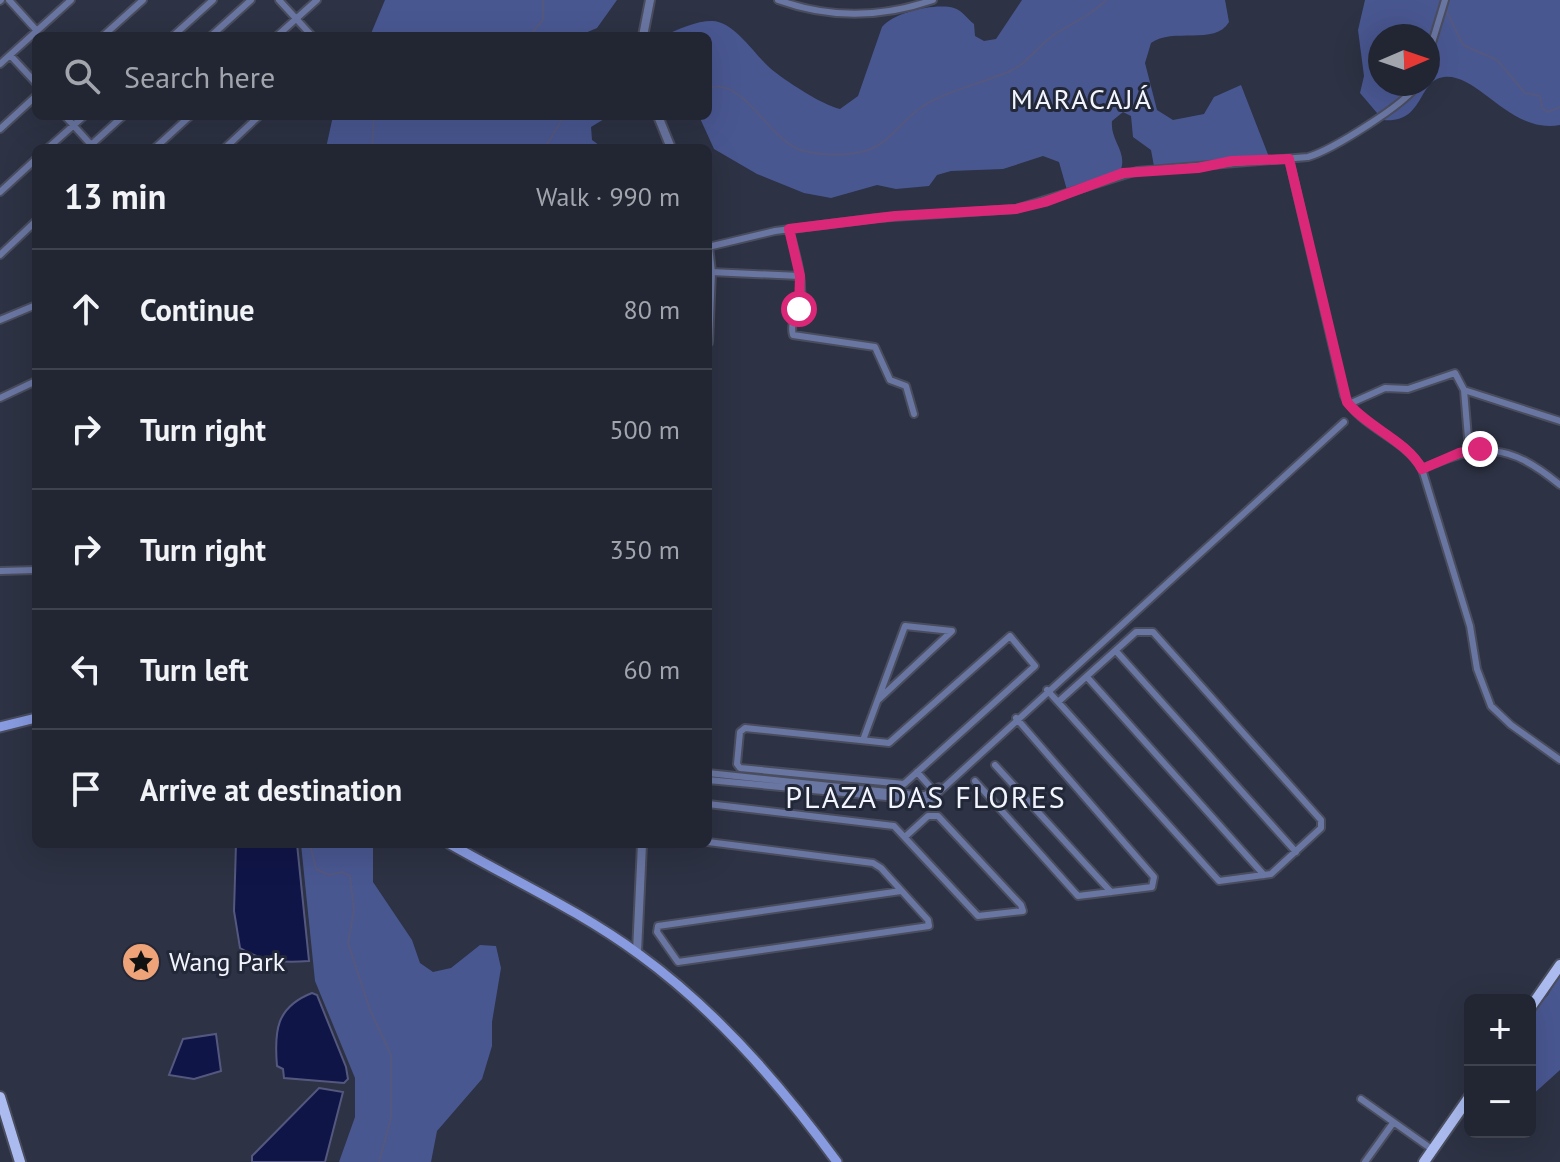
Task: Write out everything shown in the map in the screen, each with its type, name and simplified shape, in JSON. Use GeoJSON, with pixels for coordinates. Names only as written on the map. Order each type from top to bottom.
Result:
{"type":"FeatureCollection","features":[{"type":"Feature","properties":{"kind":"main road"},"geometry":{"type":"LineString","coordinates":[[0,727],[32,719]]}},
{"type":"Feature","properties":{"kind":"main road"},"geometry":{"type":"LineString","coordinates":[[457,848],[637,952],[726,1031],[781,1091],[837,1162]]}},
{"type":"Feature","properties":{"kind":"main road"},"geometry":{"type":"LineString","coordinates":[[1536,999],[1560,965]]}},
{"type":"Feature","properties":{"kind":"main road"},"geometry":{"type":"LineString","coordinates":[[0,1097],[20,1162]]}},
{"type":"Feature","properties":{"kind":"main road"},"geometry":{"type":"LineString","coordinates":[[1424,1162],[1464,1105]]}},
{"type":"Feature","properties":{"kind":"street"},"geometry":{"type":"LineString","coordinates":[[9,0],[37,31],[71,0]]}},
{"type":"Feature","properties":{"kind":"street"},"geometry":{"type":"LineString","coordinates":[[107,32],[143,0]]}},
{"type":"Feature","properties":{"kind":"street"},"geometry":{"type":"LineString","coordinates":[[177,32],[213,0]]}},
{"type":"Feature","properties":{"kind":"street"},"geometry":{"type":"LineString","coordinates":[[215,32],[251,0]]}},
{"type":"Feature","properties":{"kind":"street"},"geometry":{"type":"LineString","coordinates":[[279,0],[308,32]]}},
{"type":"Feature","properties":{"kind":"street"},"geometry":{"type":"LineString","coordinates":[[281,32],[317,0]]}},
{"type":"Feature","properties":{"kind":"street"},"geometry":{"type":"LineString","coordinates":[[644,32],[650,0]]}},
{"type":"Feature","properties":{"kind":"street"},"geometry":{"type":"LineString","coordinates":[[778,0],[815,11],[859,14],[904,10],[933,0]]}},
{"type":"Feature","properties":{"kind":"street"},"geometry":{"type":"LineString","coordinates":[[1438,24],[1445,0]]}},
{"type":"Feature","properties":{"kind":"street"},"geometry":{"type":"LineString","coordinates":[[0,64],[32,35]]}},
{"type":"Feature","properties":{"kind":"street"},"geometry":{"type":"LineString","coordinates":[[10,55],[32,79]]}},
{"type":"Feature","properties":{"kind":"street"},"geometry":{"type":"LineString","coordinates":[[712,246],[789,229],[895,216],[1016,209],[1045,202],[1123,173],[1198,168],[1232,161],[1289,159],[1331,148],[1407,96]]}},
{"type":"Feature","properties":{"kind":"street"},"geometry":{"type":"LineString","coordinates":[[0,129],[32,100]]}},
{"type":"Feature","properties":{"kind":"street"},"geometry":{"type":"LineString","coordinates":[[69,120],[90,144]]}},
{"type":"Feature","properties":{"kind":"street"},"geometry":{"type":"LineString","coordinates":[[52,144],[79,120]]}},
{"type":"Feature","properties":{"kind":"street"},"geometry":{"type":"LineString","coordinates":[[94,144],[119,120]]}},
{"type":"Feature","properties":{"kind":"street"},"geometry":{"type":"LineString","coordinates":[[159,144],[186,120]]}},
{"type":"Feature","properties":{"kind":"street"},"geometry":{"type":"LineString","coordinates":[[229,144],[255,120]]}},
{"type":"Feature","properties":{"kind":"street"},"geometry":{"type":"LineString","coordinates":[[660,120],[669,144]]}},
{"type":"Feature","properties":{"kind":"street"},"geometry":{"type":"LineString","coordinates":[[1289,159],[1349,404],[1410,454],[1422,469],[1470,626],[1477,669],[1491,706],[1560,760]]}},
{"type":"Feature","properties":{"kind":"street"},"geometry":{"type":"LineString","coordinates":[[0,192],[32,163]]}},
{"type":"Feature","properties":{"kind":"street"},"geometry":{"type":"LineString","coordinates":[[0,255],[32,225]]}},
{"type":"Feature","properties":{"kind":"street"},"geometry":{"type":"LineString","coordinates":[[789,229],[800,276],[801,302],[791,326],[793,335],[875,347],[890,380],[906,386],[914,414]]}},
{"type":"Feature","properties":{"kind":"street"},"geometry":{"type":"LineString","coordinates":[[712,272],[800,276]]}},
{"type":"Feature","properties":{"kind":"street"},"geometry":{"type":"LineString","coordinates":[[0,320],[32,307]]}},
{"type":"Feature","properties":{"kind":"street"},"geometry":{"type":"LineString","coordinates":[[1349,404],[1385,388],[1408,389],[1452,373],[1460,378],[1464,390],[1469,450]]}},
{"type":"Feature","properties":{"kind":"street"},"geometry":{"type":"LineString","coordinates":[[0,398],[32,383]]}},
{"type":"Feature","properties":{"kind":"street"},"geometry":{"type":"LineString","coordinates":[[1464,390],[1560,421]]}},
{"type":"Feature","properties":{"kind":"street"},"geometry":{"type":"LineString","coordinates":[[712,780],[929,801],[1016,718],[1344,422]]}},
{"type":"Feature","properties":{"kind":"street"},"geometry":{"type":"LineString","coordinates":[[1422,469],[1469,450],[1511,456],[1560,485]]}},
{"type":"Feature","properties":{"kind":"street"},"geometry":{"type":"LineString","coordinates":[[0,571],[32,570]]}},
{"type":"Feature","properties":{"kind":"street"},"geometry":{"type":"LineString","coordinates":[[863,740],[905,626],[952,631],[952,635],[878,700]]}},
{"type":"Feature","properties":{"kind":"street"},"geometry":{"type":"LineString","coordinates":[[1047,690],[1219,881],[1271,874],[1321,828],[1321,820],[1158,636],[1141,630],[1058,702]]}},
{"type":"Feature","properties":{"kind":"street"},"geometry":{"type":"LineString","coordinates":[[1013,636],[1035,666],[917,772],[898,785],[740,768],[737,764],[740,732],[745,728],[863,740],[889,743],[1013,636]]}},
{"type":"Feature","properties":{"kind":"street"},"geometry":{"type":"LineString","coordinates":[[1116,651],[1296,852]]}},
{"type":"Feature","properties":{"kind":"street"},"geometry":{"type":"LineString","coordinates":[[1087,677],[1264,875]]}},
{"type":"Feature","properties":{"kind":"street"},"geometry":{"type":"LineString","coordinates":[[975,781],[1078,896],[1152,887],[1154,877],[1016,718]]}},
{"type":"Feature","properties":{"kind":"street"},"geometry":{"type":"LineString","coordinates":[[995,765],[1111,892]]}},
{"type":"Feature","properties":{"kind":"street"},"geometry":{"type":"LineString","coordinates":[[917,772],[935,792]]}},
{"type":"Feature","properties":{"kind":"street"},"geometry":{"type":"LineString","coordinates":[[712,773],[916,795],[935,792]]}},
{"type":"Feature","properties":{"kind":"street"},"geometry":{"type":"LineString","coordinates":[[712,804],[884,824],[906,836],[978,916],[1023,911],[1021,905],[938,816],[928,816],[906,836]]}},
{"type":"Feature","properties":{"kind":"street"},"geometry":{"type":"LineString","coordinates":[[712,842],[869,861],[877,865],[901,891],[929,926],[680,963],[656,930],[660,926],[901,891]]}},
{"type":"Feature","properties":{"kind":"street"},"geometry":{"type":"LineString","coordinates":[[637,952],[642,848]]}},
{"type":"Feature","properties":{"kind":"street"},"geometry":{"type":"LineString","coordinates":[[1361,1099],[1433,1150]]}},
{"type":"Feature","properties":{"kind":"street"},"geometry":{"type":"LineString","coordinates":[[1365,1162],[1393,1123]]}},
{"type":"Feature","properties":{"kind":"shaded area"},"geometry":{"type":"Polygon","coordinates":[[[385,0],[617,0],[597,28],[588,32],[372,32],[385,0]]]}},
{"type":"Feature","properties":{"kind":"shaded area"},"geometry":{"type":"Polygon","coordinates":[[[1022,0],[1225,0],[1229,22],[1222,29],[1204,35],[1170,36],[1151,43],[1145,63],[1157,110],[1173,120],[1204,114],[1214,97],[1241,85],[1269,157],[1154,166],[1151,150],[1133,137],[1131,116],[1123,112],[1112,121],[1113,134],[1122,157],[1121,169],[1067,190],[1059,162],[1043,156],[1003,169],[951,171],[937,175],[929,186],[896,189],[877,185],[831,198],[804,193],[757,174],[714,149],[701,120],[712,120],[712,32],[672,32],[700,22],[720,22],[736,32],[784,79],[840,109],[858,96],[882,27],[896,17],[916,10],[954,8],[974,24],[975,36],[984,41],[996,39],[1022,0]]]}},
{"type":"Feature","properties":{"kind":"shaded area"},"geometry":{"type":"Polygon","coordinates":[[[1365,0],[1560,0],[1560,125],[1525,121],[1470,84],[1457,78],[1440,78],[1440,24],[1368,24],[1368,96],[1422,96],[1406,115],[1383,120],[1360,93],[1364,76],[1358,30],[1365,0]]]}},
{"type":"Feature","properties":{"kind":"shaded area"},"geometry":{"type":"Polygon","coordinates":[[[332,120],[602,120],[591,127],[592,140],[598,144],[327,144],[332,120]]]}},
{"type":"Feature","properties":{"kind":"shaded area"},"geometry":{"type":"Polygon","coordinates":[[[236,848],[297,848],[309,961],[273,960],[240,948],[234,911],[236,848]]]}},
{"type":"Feature","properties":{"kind":"shaded area"},"geometry":{"type":"Polygon","coordinates":[[[301,848],[373,848],[373,882],[412,940],[420,963],[433,972],[451,968],[480,945],[496,946],[501,968],[492,1022],[492,1046],[482,1079],[437,1131],[431,1162],[339,1162],[355,1117],[355,1078],[315,981],[301,848]]]}},
{"type":"Feature","properties":{"kind":"shaded area"},"geometry":{"type":"Polygon","coordinates":[[[1560,973],[1560,1070],[1536,1092],[1536,1008],[1548,995],[1560,973]]]}},
{"type":"Feature","properties":{"kind":"shaded area"},"geometry":{"type":"Polygon","coordinates":[[[312,993],[317,995],[346,1067],[348,1079],[344,1083],[284,1078],[283,1069],[277,1066],[277,1031],[284,1013],[291,1005],[312,993]]]}},
{"type":"Feature","properties":{"kind":"shaded area"},"geometry":{"type":"Polygon","coordinates":[[[216,1034],[221,1071],[194,1079],[169,1075],[183,1039],[216,1034]]]}},
{"type":"Feature","properties":{"kind":"shaded area"},"geometry":{"type":"Polygon","coordinates":[[[319,1088],[343,1092],[325,1162],[252,1162],[252,1156],[319,1088]]]}},
{"type":"Feature","properties":{"kind":"waterway"},"geometry":{"type":"LineString","coordinates":[[532,32],[543,20],[543,0]]}},
{"type":"Feature","properties":{"kind":"waterway"},"geometry":{"type":"LineString","coordinates":[[712,88],[733,91],[779,136],[804,151],[821,154],[864,151],[885,140],[923,106],[1015,69],[1049,38],[1088,15],[1106,0]]}},
{"type":"Feature","properties":{"kind":"waterway"},"geometry":{"type":"LineString","coordinates":[[1445,8],[1463,45],[1497,60],[1525,93],[1540,96],[1542,108],[1548,112],[1560,107]]}},
{"type":"Feature","properties":{"kind":"waterway"},"geometry":{"type":"LineString","coordinates":[[372,144],[374,120]]}},
{"type":"Feature","properties":{"kind":"waterway"},"geometry":{"type":"LineString","coordinates":[[547,144],[562,120]]}},
{"type":"Feature","properties":{"kind":"waterway"},"geometry":{"type":"LineString","coordinates":[[311,848],[316,869],[329,875],[342,872],[350,876],[354,910],[348,943],[370,1010],[391,1055],[391,1118],[379,1162]]}},
{"type":"Feature","properties":{"kind":"place","name":"Wang Park"},"geometry":{"type":"Point","coordinates":[141,962]}},
{"type":"Feature","properties":{"kind":"district","name":"MARACAJÁ"},"geometry":{"type":"Point","coordinates":[1082,99]}},
{"type":"Feature","properties":{"kind":"district","name":"PLAZA DAS FLORES"},"geometry":{"type":"Point","coordinates":[926,798]}},
{"type":"Feature","properties":{"kind":"route"},"geometry":{"type":"LineString","coordinates":[[799,309],[800,276],[789,229],[895,216],[1016,209],[1045,202],[1123,173],[1209,167],[1232,161],[1289,159],[1347,402],[1376,430],[1410,454],[1422,469],[1459,453],[1480,449]]}}]}
